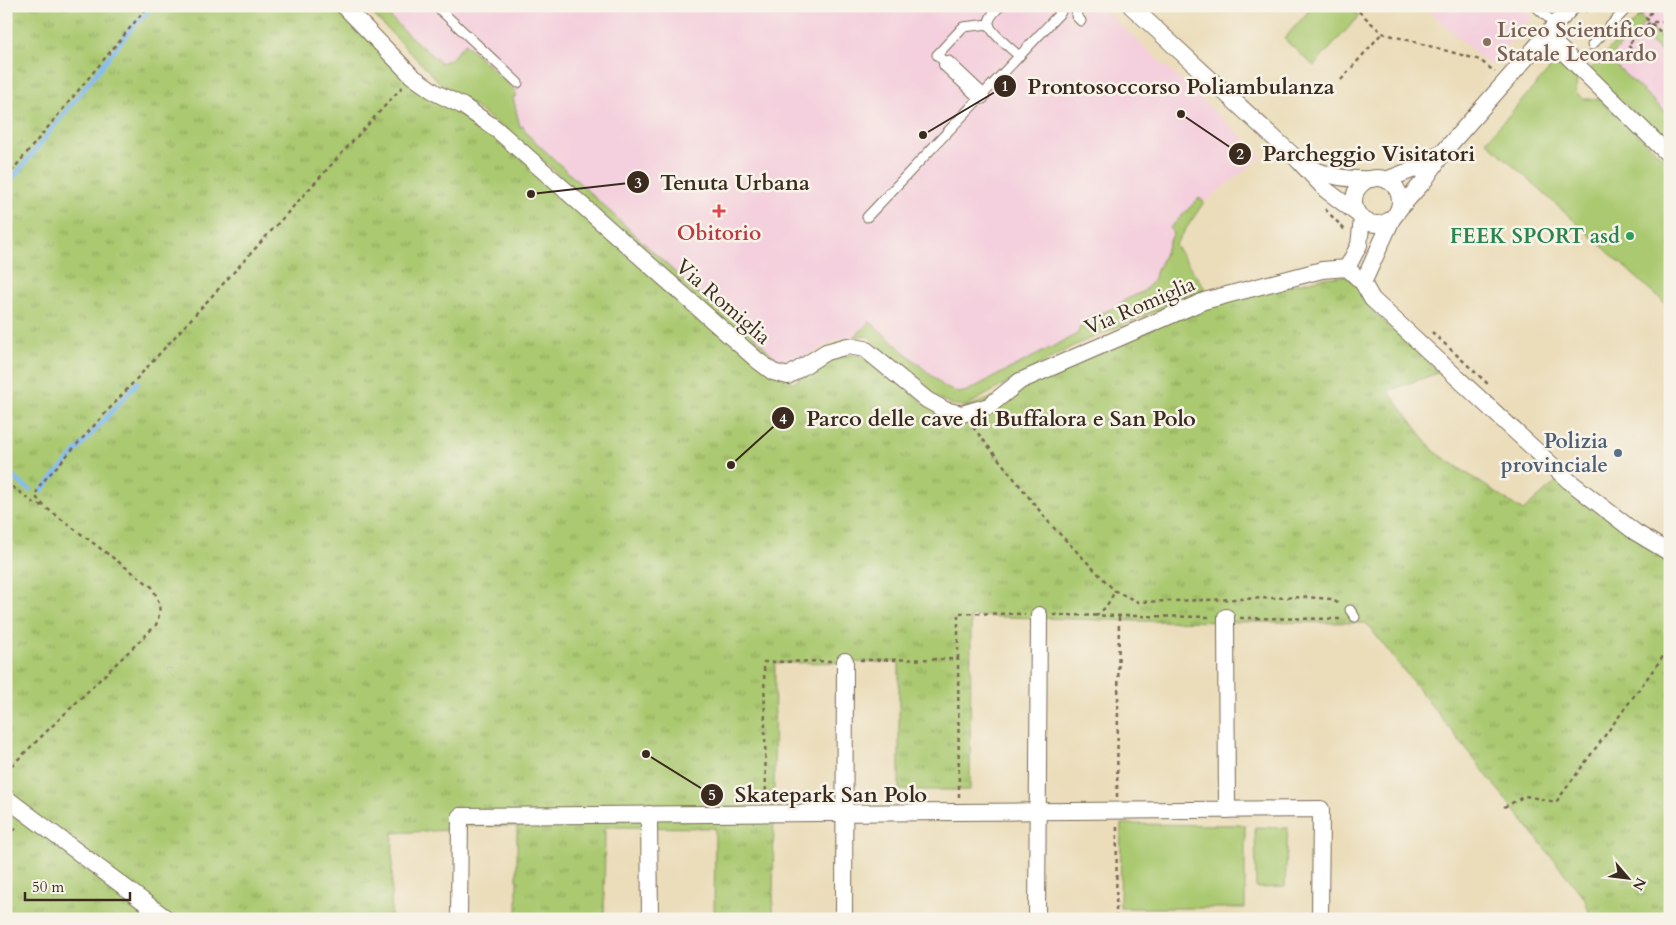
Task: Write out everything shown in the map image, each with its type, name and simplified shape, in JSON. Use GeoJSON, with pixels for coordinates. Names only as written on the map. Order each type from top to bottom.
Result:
{"type":"FeatureCollection","features":[{"type":"Feature","properties":{"kind":"street","name":"Via Romiglia"},"geometry":{"type":"LineString","coordinates":[[344,6],[412,76],[436,93],[463,106],[495,128],[742,348],[773,372],[788,376],[826,352],[848,346],[865,350],[927,400],[945,410],[962,414],[989,406],[1020,381],[1204,301],[1322,270],[1347,268]]}},
{"type":"Feature","properties":{"kind":"street"},"geometry":{"type":"LineString","coordinates":[[1130,6],[1298,160],[1326,190],[1360,217],[1375,224],[1382,224],[1396,213],[1424,181],[1445,150],[1572,6]]}},
{"type":"Feature","properties":{"kind":"street"},"geometry":{"type":"LineString","coordinates":[[1551,30],[1670,156]]}},
{"type":"Feature","properties":{"kind":"street"},"geometry":{"type":"LineString","coordinates":[[947,64],[981,96]]}},
{"type":"Feature","properties":{"kind":"street"},"geometry":{"type":"LineString","coordinates":[[1445,150],[1417,168],[1360,187],[1354,200],[1360,217],[1359,245],[1347,268],[1362,282],[1372,299],[1569,481],[1635,532],[1670,553]]}},
{"type":"Feature","properties":{"kind":"street"},"geometry":{"type":"LineString","coordinates":[[1298,160],[1311,168],[1333,176],[1356,180],[1379,180],[1396,189],[1399,195],[1396,213],[1362,282]]}},
{"type":"Feature","properties":{"kind":"street"},"geometry":{"type":"LineString","coordinates":[[1037,919],[1039,615]]}},
{"type":"Feature","properties":{"kind":"street"},"geometry":{"type":"LineString","coordinates":[[1226,618],[1227,810]]}},
{"type":"Feature","properties":{"kind":"street"},"geometry":{"type":"LineString","coordinates":[[844,919],[845,661]]}},
{"type":"Feature","properties":{"kind":"street"},"geometry":{"type":"LineString","coordinates":[[6,798],[167,919]]}},
{"type":"Feature","properties":{"kind":"street"},"geometry":{"type":"LineString","coordinates":[[459,919],[460,816],[1321,809],[1320,919]]}},
{"type":"Feature","properties":{"kind":"street"},"geometry":{"type":"LineString","coordinates":[[649,814],[650,919]]}},
{"type":"Feature","properties":{"kind":"lane"},"geometry":{"type":"LineString","coordinates":[[436,6],[518,83]]}},
{"type":"Feature","properties":{"kind":"lane"},"geometry":{"type":"LineString","coordinates":[[1000,6],[991,16],[989,24],[991,30],[1019,56]]}},
{"type":"Feature","properties":{"kind":"lane"},"geometry":{"type":"LineString","coordinates":[[1078,6],[1076,16],[1081,21]]}},
{"type":"Feature","properties":{"kind":"lane"},"geometry":{"type":"LineString","coordinates":[[1535,6],[1551,30]]}},
{"type":"Feature","properties":{"kind":"lane"},"geometry":{"type":"LineString","coordinates":[[1592,45],[1629,6]]}},
{"type":"Feature","properties":{"kind":"lane"},"geometry":{"type":"LineString","coordinates":[[867,217],[1060,12]]}},
{"type":"Feature","properties":{"kind":"lane"},"geometry":{"type":"LineString","coordinates":[[947,64],[937,55],[963,28],[989,24]]}},
{"type":"Feature","properties":{"kind":"path"},"geometry":{"type":"LineString","coordinates":[[6,178],[148,6]]}},
{"type":"Feature","properties":{"kind":"path"},"geometry":{"type":"LineString","coordinates":[[1352,6],[1382,33],[1480,60],[1496,73]]}},
{"type":"Feature","properties":{"kind":"path"},"geometry":{"type":"LineString","coordinates":[[1657,6],[1646,18],[1670,41]]}},
{"type":"Feature","properties":{"kind":"path"},"geometry":{"type":"LineString","coordinates":[[1632,48],[1628,45],[1650,22],[1670,22]]}},
{"type":"Feature","properties":{"kind":"path"},"geometry":{"type":"LineString","coordinates":[[1341,80],[1382,33]]}},
{"type":"Feature","properties":{"kind":"path"},"geometry":{"type":"LineString","coordinates":[[6,771],[156,625],[161,611],[152,587],[45,507],[35,496],[40,485],[412,76]]}},
{"type":"Feature","properties":{"kind":"path"},"geometry":{"type":"LineString","coordinates":[[960,812],[958,613],[1226,618],[1351,615],[1331,599],[1304,597],[1138,602],[1115,591],[1051,525],[962,414]]}},
{"type":"Feature","properties":{"kind":"path"},"geometry":{"type":"LineString","coordinates":[[6,482],[34,503],[45,507]]}},
{"type":"Feature","properties":{"kind":"path"},"geometry":{"type":"LineString","coordinates":[[1096,616],[1106,607],[1115,591]]}},
{"type":"Feature","properties":{"kind":"path"},"geometry":{"type":"LineString","coordinates":[[1116,919],[1119,616]]}},
{"type":"Feature","properties":{"kind":"path"},"geometry":{"type":"LineString","coordinates":[[1504,807],[1525,796],[1556,802],[1670,647]]}},
{"type":"Feature","properties":{"kind":"path"},"geometry":{"type":"LineString","coordinates":[[766,813],[764,662],[958,659]]}},
{"type":"Feature","properties":{"kind":"path"},"geometry":{"type":"LineString","coordinates":[[6,845],[25,812]]}},
{"type":"Feature","properties":{"kind":"shaded area"},"geometry":{"type":"Polygon","coordinates":[[[365,6],[1075,6],[1066,17],[1071,21],[1086,6],[1100,6],[1263,156],[1204,202],[1175,245],[1206,290],[1073,346],[966,406],[929,394],[868,336],[840,338],[783,369],[529,148],[470,103],[441,84],[365,6]]]}},
{"type":"Feature","properties":{"kind":"shaded area","name":"Liceo Scientifico Statale Leonardo"},"geometry":{"type":"Polygon","coordinates":[[[1423,6],[1521,6],[1532,17],[1490,66],[1423,6]]]}},
{"type":"Feature","properties":{"kind":"shaded area"},"geometry":{"type":"Polygon","coordinates":[[[1649,6],[1670,6],[1670,147],[1589,71],[1649,6]]]}},
{"type":"Feature","properties":{"kind":"green space"},"geometry":{"type":"Polygon","coordinates":[[[6,6],[336,6],[793,383],[817,366],[833,358],[850,355],[861,356],[942,416],[1025,386],[1205,305],[1323,278],[1345,276],[1359,287],[1371,310],[1440,372],[1388,391],[1434,451],[1523,511],[1558,480],[1670,561],[1670,919],[1591,919],[1585,899],[1366,623],[1136,621],[971,616],[970,790],[899,790],[899,662],[775,663],[773,919],[714,919],[715,828],[605,827],[604,919],[517,919],[517,826],[460,826],[452,827],[451,830],[393,833],[391,919],[6,919],[6,6]]]}},
{"type":"Feature","properties":{"kind":"green space"},"geometry":{"type":"Polygon","coordinates":[[[365,6],[380,6],[405,32],[441,63],[451,59],[465,43],[515,90],[517,96],[513,97],[520,127],[523,126],[527,134],[696,292],[703,295],[714,294],[774,357],[787,367],[783,369],[777,365],[705,306],[529,148],[470,103],[441,84],[365,6]]]}},
{"type":"Feature","properties":{"kind":"green space"},"geometry":{"type":"Polygon","coordinates":[[[1313,6],[1348,6],[1359,16],[1314,66],[1284,39],[1313,6]]]}},
{"type":"Feature","properties":{"kind":"green space"},"geometry":{"type":"Polygon","coordinates":[[[1651,6],[1641,17],[1646,22],[1628,42],[1626,40],[1614,53],[1621,60],[1616,66],[1670,116],[1670,147],[1589,71],[1651,6]]]}},
{"type":"Feature","properties":{"kind":"green space"},"geometry":{"type":"Polygon","coordinates":[[[1649,26],[1670,45],[1670,60],[1644,36],[1634,46],[1632,44],[1649,26]]]}},
{"type":"Feature","properties":{"kind":"green space","name":"FEEK SPORT asd"},"geometry":{"type":"Polygon","coordinates":[[[1556,62],[1561,63],[1577,77],[1576,92],[1583,99],[1599,99],[1670,164],[1670,308],[1486,141],[1556,62]]]}},
{"type":"Feature","properties":{"kind":"green space"},"geometry":{"type":"Polygon","coordinates":[[[1200,197],[1204,202],[1175,245],[1206,290],[1073,346],[966,406],[953,405],[929,394],[868,336],[854,337],[870,322],[946,388],[959,393],[967,391],[1077,334],[1083,321],[1118,306],[1123,301],[1144,291],[1153,280],[1173,234],[1170,228],[1200,197]]]}},
{"type":"Feature","properties":{"kind":"green space"},"geometry":{"type":"Polygon","coordinates":[[[1121,824],[1245,825],[1245,908],[1120,908],[1121,824]]]}},
{"type":"Feature","properties":{"kind":"green space"},"geometry":{"type":"Polygon","coordinates":[[[1255,827],[1288,828],[1285,887],[1256,888],[1255,827]]]}},
{"type":"Feature","properties":{"kind":"waterway"},"geometry":{"type":"LineString","coordinates":[[6,187],[131,29],[153,6]]}},
{"type":"Feature","properties":{"kind":"waterway"},"geometry":{"type":"LineString","coordinates":[[41,491],[138,382]]}},
{"type":"Feature","properties":{"kind":"waterway"},"geometry":{"type":"LineString","coordinates":[[6,472],[30,490]]}},
{"type":"Feature","properties":{"kind":"place","name":"Liceo Scientifico Statale Leonardo"},"geometry":{"type":"Point","coordinates":[1487,42]}},
{"type":"Feature","properties":{"kind":"place","name":"Parcheggio Visitatori"},"geometry":{"type":"Point","coordinates":[1181,114]}},
{"type":"Feature","properties":{"kind":"place","name":"Prontosoccorso Poliambulanza"},"geometry":{"type":"Point","coordinates":[923,135]}},
{"type":"Feature","properties":{"kind":"place","name":"Tenuta Urbana"},"geometry":{"type":"Point","coordinates":[531,194]}},
{"type":"Feature","properties":{"kind":"place","name":"Obitorio"},"geometry":{"type":"Point","coordinates":[719,211]}},
{"type":"Feature","properties":{"kind":"place","name":"FEEK SPORT asd"},"geometry":{"type":"Point","coordinates":[1630,236]}},
{"type":"Feature","properties":{"kind":"place","name":"Polizia provinciale"},"geometry":{"type":"Point","coordinates":[1618,453]}},
{"type":"Feature","properties":{"kind":"place","name":"Parco delle cave di Buffalora e San Polo"},"geometry":{"type":"Point","coordinates":[731,465]}},
{"type":"Feature","properties":{"kind":"place","name":"Skatepark San Polo"},"geometry":{"type":"Point","coordinates":[646,754]}}]}
